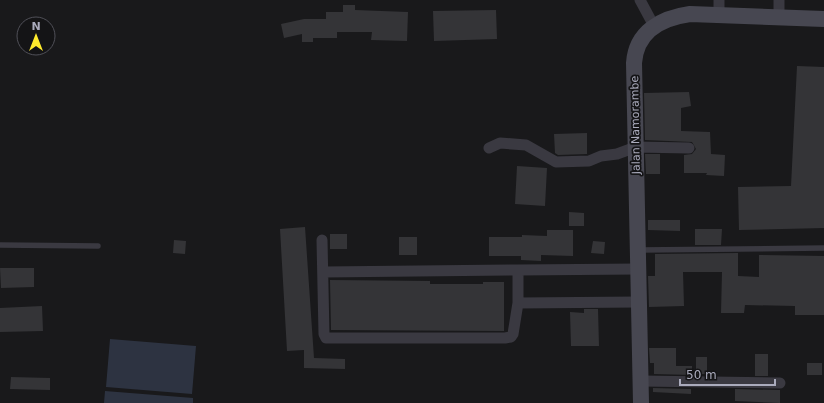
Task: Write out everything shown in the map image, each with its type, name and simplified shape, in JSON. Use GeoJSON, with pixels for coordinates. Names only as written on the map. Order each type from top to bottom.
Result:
{"type":"FeatureCollection","features":[{"type":"Feature","properties":{"kind":"main road","name":"Jalan Namorambe"},"geometry":{"type":"LineString","coordinates":[[641,403],[637,250],[635,54],[640,41],[654,26],[674,16],[719,7],[779,17],[824,20]]}},
{"type":"Feature","properties":{"kind":"street"},"geometry":{"type":"LineString","coordinates":[[640,0],[654,26]]}},
{"type":"Feature","properties":{"kind":"street"},"geometry":{"type":"LineString","coordinates":[[779,0],[779,17]]}},
{"type":"Feature","properties":{"kind":"street"},"geometry":{"type":"LineString","coordinates":[[489,148],[500,143],[514,142],[535,148],[556,162],[582,162],[606,154],[617,154],[636,147],[689,148]]}},
{"type":"Feature","properties":{"kind":"street"},"geometry":{"type":"LineString","coordinates":[[322,240],[324,272],[324,334],[326,338],[332,339],[511,337],[513,334],[518,303],[518,270]]}},
{"type":"Feature","properties":{"kind":"street"},"geometry":{"type":"LineString","coordinates":[[324,272],[638,269]]}},
{"type":"Feature","properties":{"kind":"street"},"geometry":{"type":"LineString","coordinates":[[518,303],[638,302]]}},
{"type":"Feature","properties":{"kind":"street"},"geometry":{"type":"LineString","coordinates":[[641,381],[780,383]]}},
{"type":"Feature","properties":{"kind":"lane"},"geometry":{"type":"LineString","coordinates":[[0,245],[98,246]]}},
{"type":"Feature","properties":{"kind":"lane"},"geometry":{"type":"LineString","coordinates":[[637,250],[824,248]]}},
{"type":"Feature","properties":{"kind":"water"},"geometry":{"type":"Polygon","coordinates":[[[110,339],[196,346],[192,394],[106,387],[110,339]]]}},
{"type":"Feature","properties":{"kind":"water"},"geometry":{"type":"Polygon","coordinates":[[[105,391],[193,398],[193,403],[104,403],[105,391]]]}},
{"type":"Feature","properties":{"kind":"building"},"geometry":{"type":"Polygon","coordinates":[[[343,5],[355,5],[355,10],[408,12],[407,41],[371,40],[372,32],[337,32],[337,38],[313,38],[313,42],[302,42],[302,34],[284,38],[281,24],[304,19],[326,19],[326,12],[343,12],[343,5]]]}},
{"type":"Feature","properties":{"kind":"building"},"geometry":{"type":"Polygon","coordinates":[[[496,10],[497,39],[434,41],[433,11],[496,10]]]}},
{"type":"Feature","properties":{"kind":"building"},"geometry":{"type":"Polygon","coordinates":[[[797,66],[824,67],[824,228],[739,230],[738,187],[791,186],[797,66]]]}},
{"type":"Feature","properties":{"kind":"building"},"geometry":{"type":"Polygon","coordinates":[[[689,92],[691,106],[681,108],[681,131],[710,132],[711,154],[725,155],[724,176],[706,175],[707,173],[684,173],[684,155],[692,154],[696,149],[692,142],[645,140],[644,93],[689,92]]]}},
{"type":"Feature","properties":{"kind":"building"},"geometry":{"type":"Polygon","coordinates":[[[587,133],[587,154],[558,155],[555,153],[554,134],[587,133]]]}},
{"type":"Feature","properties":{"kind":"building"},"geometry":{"type":"Polygon","coordinates":[[[645,154],[660,154],[660,174],[646,174],[645,154]]]}},
{"type":"Feature","properties":{"kind":"building"},"geometry":{"type":"Polygon","coordinates":[[[517,166],[547,168],[545,206],[515,204],[517,166]]]}},
{"type":"Feature","properties":{"kind":"building"},"geometry":{"type":"Polygon","coordinates":[[[569,212],[584,213],[584,226],[569,226],[569,212]]]}},
{"type":"Feature","properties":{"kind":"building"},"geometry":{"type":"Polygon","coordinates":[[[648,220],[680,220],[680,231],[648,230],[648,220]]]}},
{"type":"Feature","properties":{"kind":"building"},"geometry":{"type":"Polygon","coordinates":[[[305,227],[314,358],[345,359],[345,369],[304,368],[304,350],[287,351],[280,229],[305,227]]]}},
{"type":"Feature","properties":{"kind":"building"},"geometry":{"type":"Polygon","coordinates":[[[695,229],[722,229],[721,245],[695,245],[695,229]]]}},
{"type":"Feature","properties":{"kind":"building"},"geometry":{"type":"Polygon","coordinates":[[[547,230],[573,230],[573,256],[541,255],[541,261],[521,260],[521,256],[489,256],[489,237],[522,237],[522,235],[547,236],[547,230]]]}},
{"type":"Feature","properties":{"kind":"building"},"geometry":{"type":"Polygon","coordinates":[[[330,234],[347,234],[347,249],[330,249],[330,234]]]}},
{"type":"Feature","properties":{"kind":"building"},"geometry":{"type":"Polygon","coordinates":[[[399,237],[417,237],[417,255],[399,255],[399,237]]]}},
{"type":"Feature","properties":{"kind":"building"},"geometry":{"type":"Polygon","coordinates":[[[174,240],[186,241],[185,254],[173,253],[174,240]]]}},
{"type":"Feature","properties":{"kind":"building"},"geometry":{"type":"Polygon","coordinates":[[[593,241],[605,242],[604,254],[591,253],[593,241]]]}},
{"type":"Feature","properties":{"kind":"building"},"geometry":{"type":"Polygon","coordinates":[[[738,253],[738,276],[759,277],[759,255],[824,256],[824,315],[795,315],[795,306],[745,305],[744,313],[721,313],[722,272],[683,272],[684,306],[649,307],[648,276],[655,276],[655,254],[738,253]]]}},
{"type":"Feature","properties":{"kind":"building"},"geometry":{"type":"Polygon","coordinates":[[[0,268],[34,268],[34,287],[1,288],[0,268]]]}},
{"type":"Feature","properties":{"kind":"building"},"geometry":{"type":"Polygon","coordinates":[[[330,280],[430,281],[430,284],[483,284],[483,282],[504,282],[504,331],[331,330],[330,280]]]}},
{"type":"Feature","properties":{"kind":"building"},"geometry":{"type":"Polygon","coordinates":[[[42,306],[43,331],[0,332],[0,308],[42,306]]]}},
{"type":"Feature","properties":{"kind":"building"},"geometry":{"type":"Polygon","coordinates":[[[584,309],[598,309],[599,346],[571,346],[570,312],[584,313],[584,309]]]}},
{"type":"Feature","properties":{"kind":"building"},"geometry":{"type":"Polygon","coordinates":[[[649,348],[676,348],[676,366],[692,366],[692,375],[654,374],[654,363],[650,363],[649,348]]]}},
{"type":"Feature","properties":{"kind":"building"},"geometry":{"type":"Polygon","coordinates":[[[755,354],[768,354],[768,376],[755,376],[755,354]]]}},
{"type":"Feature","properties":{"kind":"building"},"geometry":{"type":"Polygon","coordinates":[[[696,357],[707,357],[707,374],[696,374],[696,357]]]}},
{"type":"Feature","properties":{"kind":"building"},"geometry":{"type":"Polygon","coordinates":[[[807,363],[822,363],[822,375],[807,375],[807,363]]]}},
{"type":"Feature","properties":{"kind":"building"},"geometry":{"type":"Polygon","coordinates":[[[11,377],[50,378],[50,390],[10,389],[11,377]]]}},
{"type":"Feature","properties":{"kind":"building"},"geometry":{"type":"Polygon","coordinates":[[[653,388],[691,389],[691,394],[653,392],[653,388]]]}},
{"type":"Feature","properties":{"kind":"building"},"geometry":{"type":"Polygon","coordinates":[[[735,389],[780,390],[780,403],[735,401],[735,389]]]}}]}
